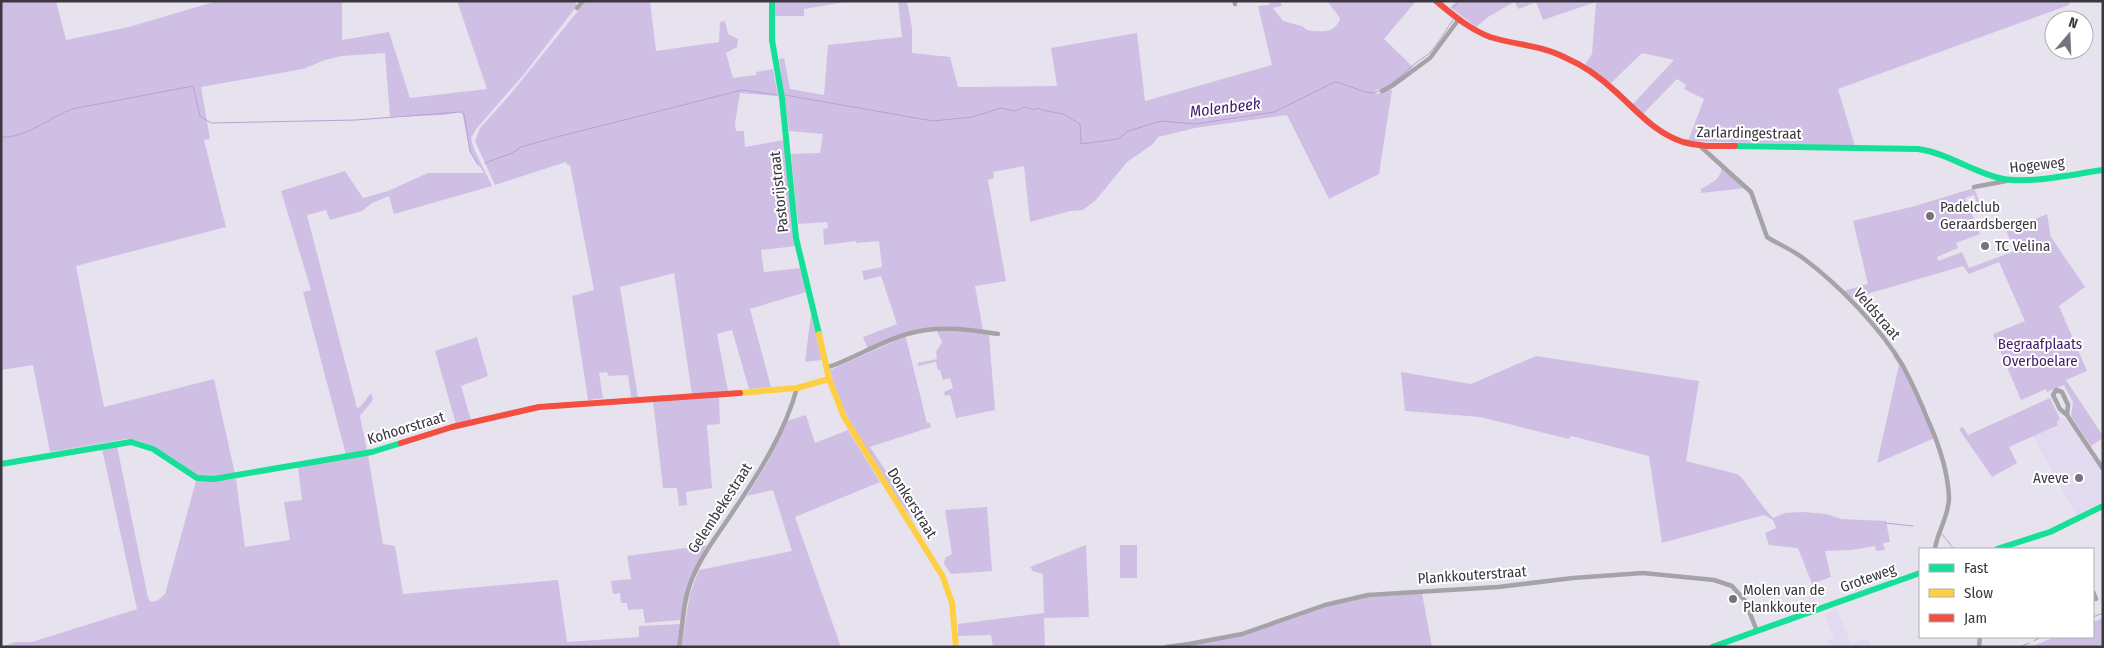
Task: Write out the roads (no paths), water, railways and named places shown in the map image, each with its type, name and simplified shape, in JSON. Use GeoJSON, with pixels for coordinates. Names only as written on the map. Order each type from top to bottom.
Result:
{"type":"FeatureCollection","features":[{"type":"Feature","properties":{"kind":"street"},"geometry":{"type":"LineString","coordinates":[[577,8],[584,1]]}},
{"type":"Feature","properties":{"kind":"street","name":"Pastorijstraat"},"geometry":{"type":"LineString","coordinates":[[772,1],[772,40],[782,98],[796,238],[829,379]]}},
{"type":"Feature","properties":{"kind":"street","name":"Zarlardingestraat"},"geometry":{"type":"LineString","coordinates":[[1436,1],[1484,35],[1538,47],[1568,59],[1591,72],[1606,83],[1639,115],[1663,134],[1677,141],[1700,146],[1914,149],[1944,155],[1984,175],[2008,181]]}},
{"type":"Feature","properties":{"kind":"street"},"geometry":{"type":"LineString","coordinates":[[1382,91],[1392,86],[1430,58],[1459,19]]}},
{"type":"Feature","properties":{"kind":"street","name":"Veldstraat"},"geometry":{"type":"LineString","coordinates":[[1700,146],[1752,192],[1767,237],[1796,253],[1841,292],[1867,319],[1902,366],[1933,431],[1949,498],[1948,508],[1935,548]]}},
{"type":"Feature","properties":{"kind":"street","name":"Hogeweg"},"geometry":{"type":"LineString","coordinates":[[1974,186],[2103,170]]}},
{"type":"Feature","properties":{"kind":"street"},"geometry":{"type":"LineString","coordinates":[[826,368],[906,334],[929,329],[966,328],[998,334]]}},
{"type":"Feature","properties":{"kind":"street","name":"Kohoorstraat"},"geometry":{"type":"LineString","coordinates":[[1,464],[131,442],[153,449],[197,478],[214,479],[372,452],[452,427],[555,404],[797,388],[829,379]]}},
{"type":"Feature","properties":{"kind":"street","name":"Donkerstraat"},"geometry":{"type":"LineString","coordinates":[[829,379],[844,417],[943,577],[952,603],[956,647]]}},
{"type":"Feature","properties":{"kind":"street","name":"Gelembekestraat"},"geometry":{"type":"LineString","coordinates":[[679,647],[686,602],[692,579],[710,544],[766,460],[778,436],[797,388]]}},
{"type":"Feature","properties":{"kind":"street"},"geometry":{"type":"LineString","coordinates":[[2067,415],[2068,405],[2062,392],[2056,390],[2053,395],[2060,409],[2067,415],[2103,469]]}},
{"type":"Feature","properties":{"kind":"street"},"geometry":{"type":"LineString","coordinates":[[2000,548],[2050,532],[2103,506]]}},
{"type":"Feature","properties":{"kind":"street","name":"Plankkouterstraat"},"geometry":{"type":"LineString","coordinates":[[1166,647],[1242,634],[1325,605],[1368,595],[1498,587],[1573,578],[1643,573],[1714,580],[1732,586],[1744,601],[1757,631]]}},
{"type":"Feature","properties":{"kind":"street","name":"Groteweg"},"geometry":{"type":"LineString","coordinates":[[1712,647],[1919,573]]}},
{"type":"Feature","properties":{"kind":"street"},"geometry":{"type":"LineString","coordinates":[[2094,594],[2096,599]]}},
{"type":"Feature","properties":{"kind":"waterway","name":"Molenbeek"},"geometry":{"type":"LineString","coordinates":[[1453,8],[1460,1]]}},
{"type":"Feature","properties":{"kind":"waterway","name":"Molenbeek"},"geometry":{"type":"LineString","coordinates":[[785,95],[933,121],[972,117],[1001,108],[1015,111],[1025,107],[1034,110],[1038,108],[1065,115],[1080,124],[1081,144],[1118,139],[1128,131],[1161,121],[1195,124],[1274,112],[1335,82],[1368,93],[1377,92],[1428,55],[1453,20]]}},
{"type":"Feature","properties":{"kind":"waterway"},"geometry":{"type":"LineString","coordinates":[[1,137],[19,135],[72,109],[193,86],[200,116],[211,123],[356,120],[460,112],[464,114],[470,151],[478,165]]}},
{"type":"Feature","properties":{"kind":"waterway"},"geometry":{"type":"LineString","coordinates":[[485,163],[512,153],[521,147],[742,90],[777,95]]}},
{"type":"Feature","properties":{"kind":"waterway"},"geometry":{"type":"LineString","coordinates":[[1885,523],[1913,526]]}},
{"type":"Feature","properties":{"kind":"waterway"},"geometry":{"type":"LineString","coordinates":[[1941,533],[1953,548]]}},
{"type":"Feature","properties":{"kind":"railway"},"geometry":{"type":"LineString","coordinates":[[2094,617],[2103,613]]}},
{"type":"Feature","properties":{"kind":"railway"},"geometry":{"type":"LineString","coordinates":[[2020,647],[2040,638]]}},
{"type":"Feature","properties":{"kind":"place","name":"Padelclub Geraardsbergen"},"geometry":{"type":"Point","coordinates":[1930,216]}},
{"type":"Feature","properties":{"kind":"place","name":"TC Velina"},"geometry":{"type":"Point","coordinates":[1985,246]}},
{"type":"Feature","properties":{"kind":"place","name":"Aveve"},"geometry":{"type":"Point","coordinates":[2079,478]}},
{"type":"Feature","properties":{"kind":"place","name":"Molen van de Plankkouter"},"geometry":{"type":"Point","coordinates":[1733,599]}},
{"type":"Feature","properties":{"kind":"park label","name":"Begraafplaats Overboelare"},"geometry":{"type":"Point","coordinates":[2040,352]}}]}
